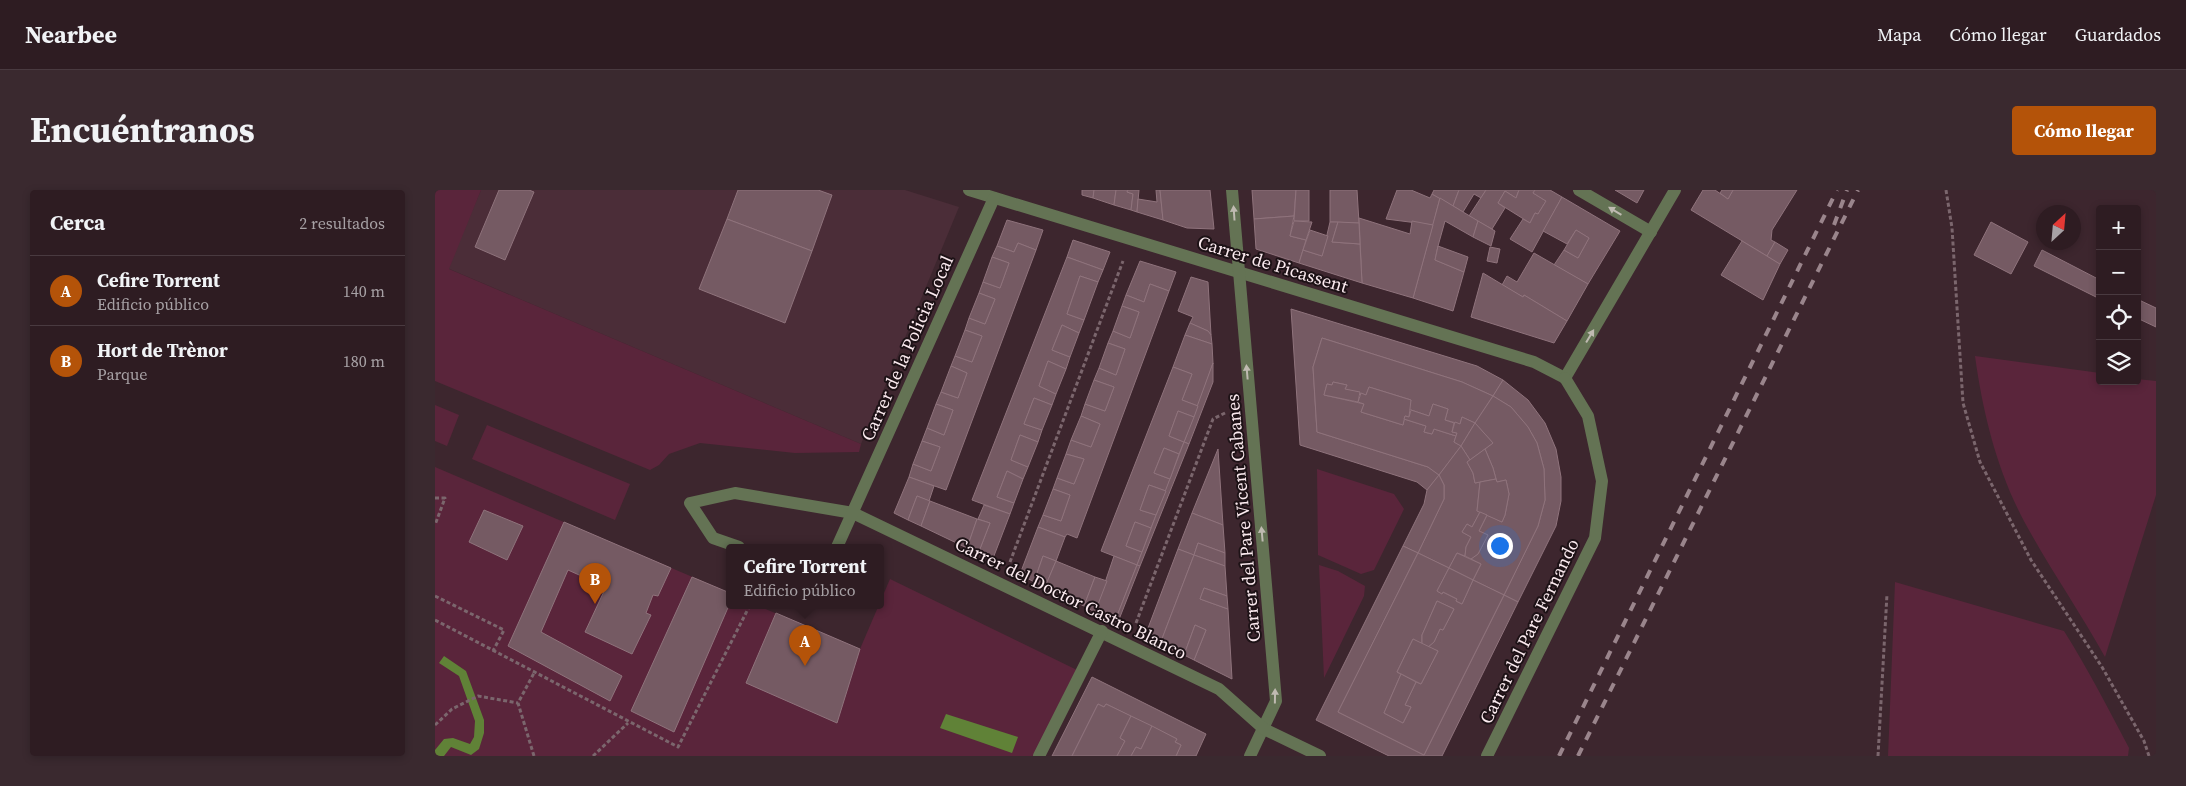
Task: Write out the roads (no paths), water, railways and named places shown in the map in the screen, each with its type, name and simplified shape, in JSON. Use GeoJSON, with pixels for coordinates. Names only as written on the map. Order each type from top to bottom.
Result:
{"type":"FeatureCollection","features":[{"type":"Feature","properties":{"kind":"street","name":"Carrer de Picassent"},"geometry":{"type":"LineString","coordinates":[[969,190],[1534,362],[1565,378]]}},
{"type":"Feature","properties":{"kind":"street","name":"Carrer del Pare Vicent Cabanes"},"geometry":{"type":"LineString","coordinates":[[1232,190],[1277,701],[1250,756]]}},
{"type":"Feature","properties":{"kind":"street"},"geometry":{"type":"LineString","coordinates":[[1579,190],[1651,232]]}},
{"type":"Feature","properties":{"kind":"street"},"geometry":{"type":"LineString","coordinates":[[1565,378],[1675,190]]}},
{"type":"Feature","properties":{"kind":"street","name":"Carrer de la Policia Local"},"geometry":{"type":"LineString","coordinates":[[838,544],[994,198]]}},
{"type":"Feature","properties":{"kind":"street","name":"Carrer del Pare Fernando"},"geometry":{"type":"LineString","coordinates":[[1487,756],[1595,538],[1602,481],[1589,416],[1565,378]]}},
{"type":"Feature","properties":{"kind":"street"},"geometry":{"type":"LineString","coordinates":[[730,544],[713,538],[690,503],[735,493],[853,513]]}},
{"type":"Feature","properties":{"kind":"street","name":"Carrer del Doctor Castro Blanco"},"geometry":{"type":"LineString","coordinates":[[853,513],[1129,644],[1219,689],[1264,729],[1319,756]]}},
{"type":"Feature","properties":{"kind":"street"},"geometry":{"type":"LineString","coordinates":[[1039,756],[1101,631]]}},
{"type":"Feature","properties":{"kind":"railway"},"geometry":{"type":"LineString","coordinates":[[1559,756],[1837,190]]}},
{"type":"Feature","properties":{"kind":"railway"},"geometry":{"type":"LineString","coordinates":[[1834,225],[1847,190]]}},
{"type":"Feature","properties":{"kind":"railway"},"geometry":{"type":"LineString","coordinates":[[1578,756],[1858,190]]}},
{"type":"Feature","properties":{"kind":"place","name":"Hort de Trènor"},"geometry":{"type":"Point","coordinates":[595,604]}},
{"type":"Feature","properties":{"kind":"place","name":"Cefire Torrent"},"geometry":{"type":"Point","coordinates":[805,666]}}]}
